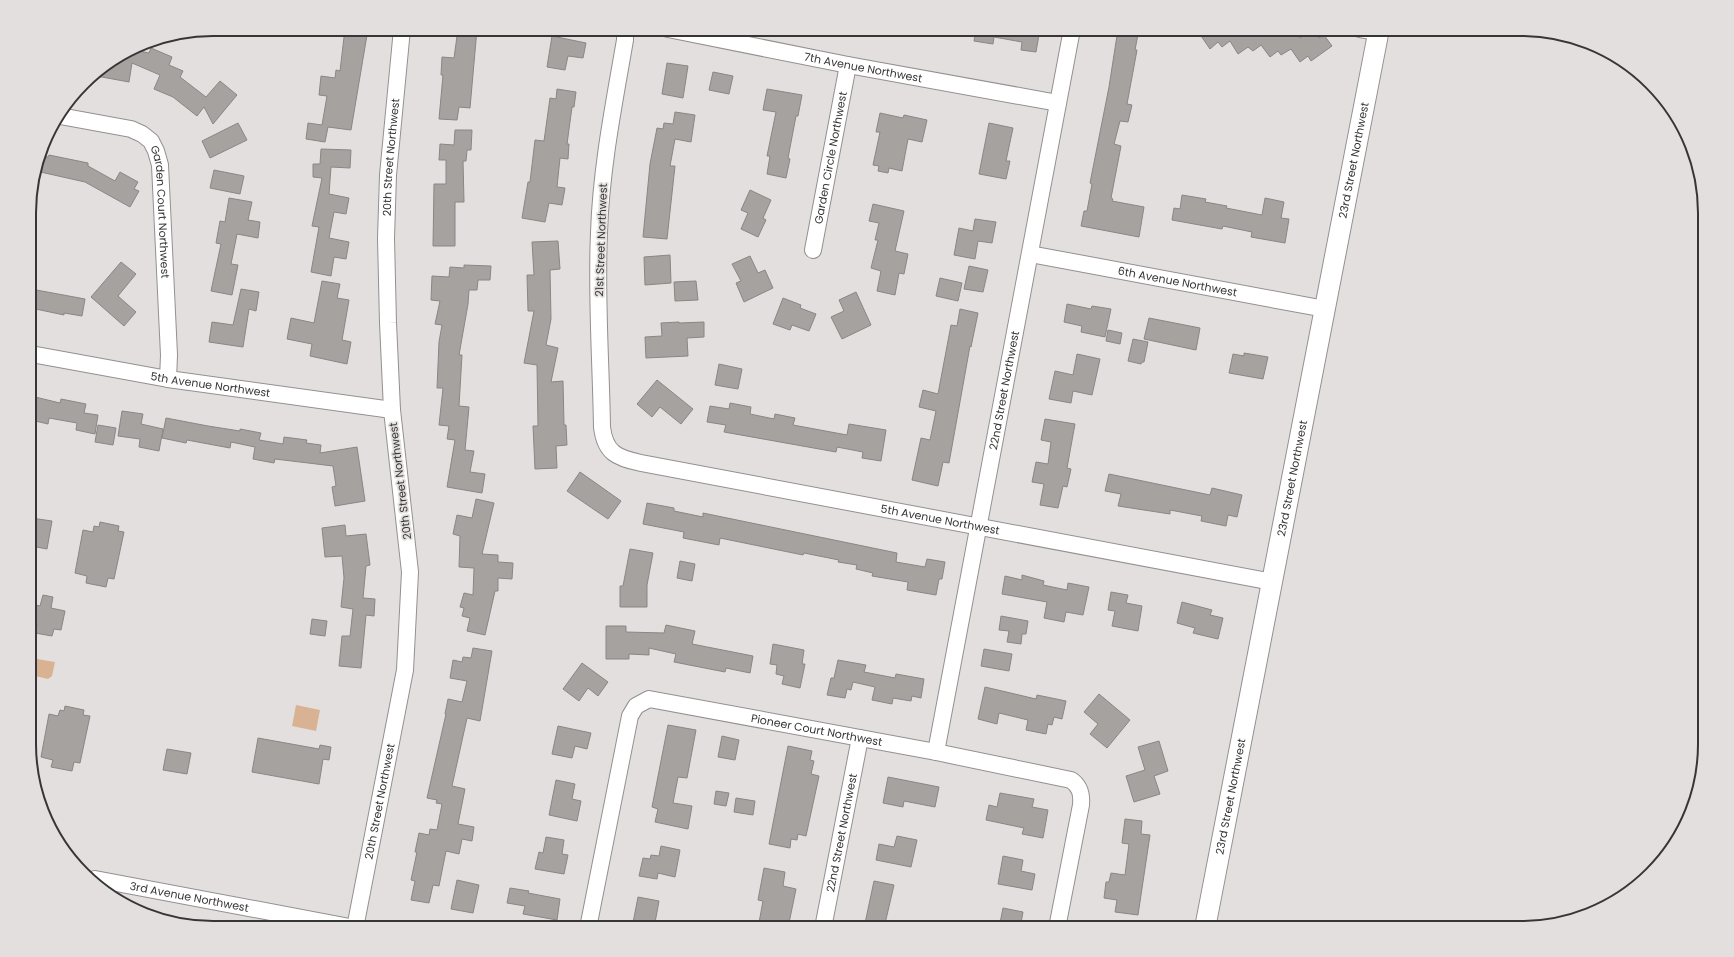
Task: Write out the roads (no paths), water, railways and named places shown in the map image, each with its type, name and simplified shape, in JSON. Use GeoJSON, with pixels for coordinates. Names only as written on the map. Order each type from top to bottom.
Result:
{"type":"FeatureCollection","features":[{"type":"Feature","properties":{"kind":"street","name":"20th Street Northwest"},"geometry":{"type":"LineString","coordinates":[[356,921],[405,670],[410,572],[392,410],[386,238],[388,175],[401,36]]}},
{"type":"Feature","properties":{"kind":"street","name":"21st Street Northwest"},"geometry":{"type":"LineString","coordinates":[[611,451],[604,437],[602,427],[598,278],[599,232],[603,178],[625,36]]}},
{"type":"Feature","properties":{"kind":"street","name":"7th Avenue Northwest"},"geometry":{"type":"LineString","coordinates":[[703,36],[848,65],[1058,103]]}},
{"type":"Feature","properties":{"kind":"street","name":"22nd Street Northwest"},"geometry":{"type":"LineString","coordinates":[[936,752],[1071,36]]}},
{"type":"Feature","properties":{"kind":"street","name":"23rd Street Northwest"},"geometry":{"type":"LineString","coordinates":[[1206,921],[1325,310],[1371,36]]}},
{"type":"Feature","properties":{"kind":"street","name":"Garden Circle Northwest"},"geometry":{"type":"LineString","coordinates":[[813,250],[848,65]]}},
{"type":"Feature","properties":{"kind":"street","name":"Garden Court Northwest"},"geometry":{"type":"LineString","coordinates":[[65,117],[131,129],[142,134],[151,141],[156,151],[160,165],[168,379]]}},
{"type":"Feature","properties":{"kind":"street","name":"6th Avenue Northwest"},"geometry":{"type":"LineString","coordinates":[[1030,254],[1325,310]]}},
{"type":"Feature","properties":{"kind":"street","name":"5th Avenue Northwest"},"geometry":{"type":"LineString","coordinates":[[36,355],[168,379],[392,410]]}},
{"type":"Feature","properties":{"kind":"street","name":"5th Avenue Northwest"},"geometry":{"type":"LineString","coordinates":[[611,451],[619,457],[641,464],[1272,582]]}},
{"type":"Feature","properties":{"kind":"street","name":"Pioneer Court Northwest"},"geometry":{"type":"LineString","coordinates":[[589,921],[628,723],[632,710],[640,703],[649,699],[1056,775],[1071,780],[1079,788],[1081,805],[1058,921]]}},
{"type":"Feature","properties":{"kind":"street","name":"22nd Street Northwest"},"geometry":{"type":"LineString","coordinates":[[824,921],[860,738]]}},
{"type":"Feature","properties":{"kind":"street","name":"3rd Avenue Northwest"},"geometry":{"type":"LineString","coordinates":[[100,880],[318,921]]}}]}
